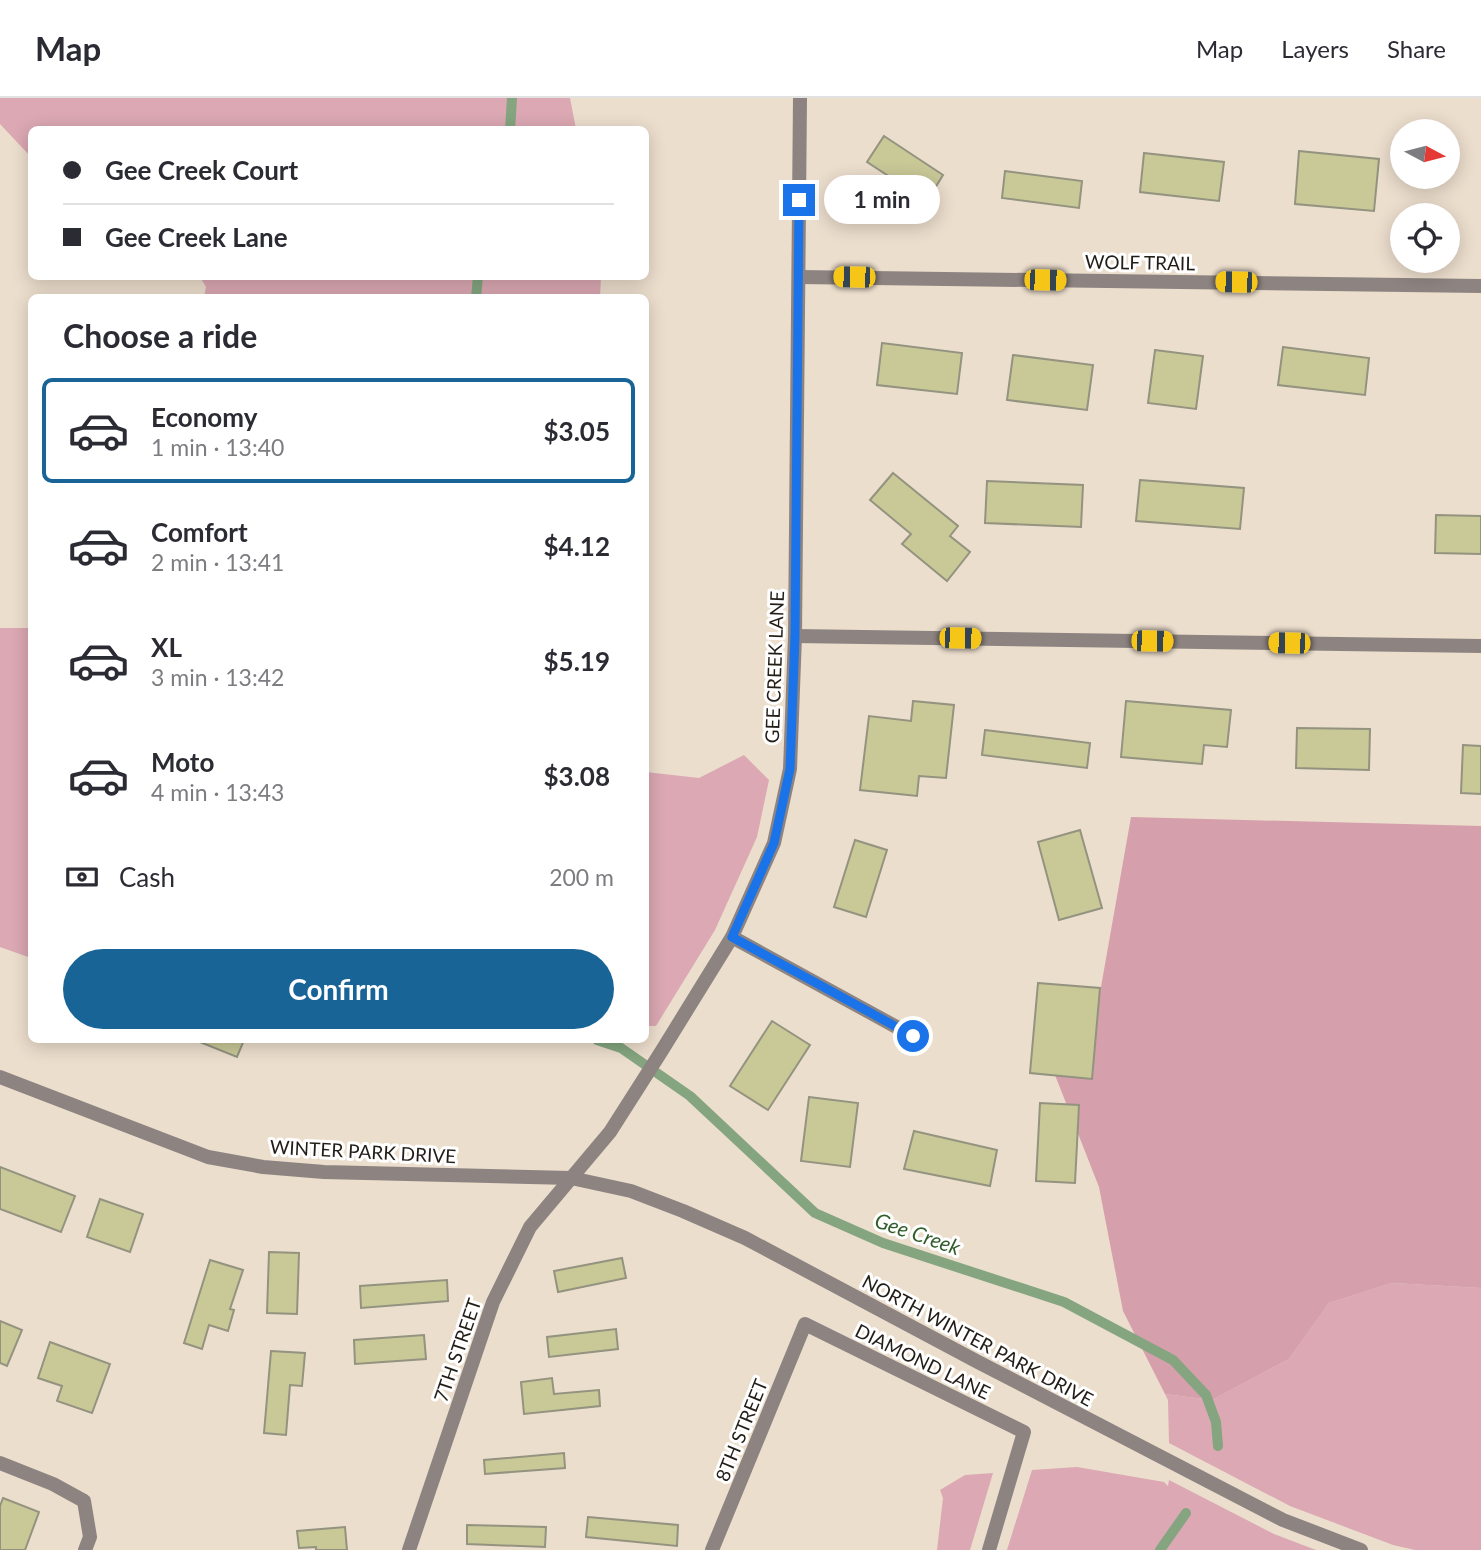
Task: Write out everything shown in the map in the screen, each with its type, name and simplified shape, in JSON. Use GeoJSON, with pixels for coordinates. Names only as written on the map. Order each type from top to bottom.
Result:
{"type":"FeatureCollection","features":[{"type":"Feature","properties":{"kind":"street","name":"GEE CREEK LANE"},"geometry":{"type":"LineString","coordinates":[[571,1178],[610,1132],[732,937],[774,843],[790,769],[795,636],[800,98]]}},
{"type":"Feature","properties":{"kind":"street","name":"WOLF TRAIL"},"geometry":{"type":"LineString","coordinates":[[799,277],[1481,286]]}},
{"type":"Feature","properties":{"kind":"street"},"geometry":{"type":"LineString","coordinates":[[795,636],[1481,646]]}},
{"type":"Feature","properties":{"kind":"street"},"geometry":{"type":"LineString","coordinates":[[732,937],[913,1036]]}},
{"type":"Feature","properties":{"kind":"street","name":"WINTER PARK DRIVE"},"geometry":{"type":"LineString","coordinates":[[0,1077],[208,1157],[263,1167],[324,1172],[571,1178]]}},
{"type":"Feature","properties":{"kind":"street","name":"7TH STREET"},"geometry":{"type":"LineString","coordinates":[[409,1550],[493,1302],[530,1227],[571,1178]]}},
{"type":"Feature","properties":{"kind":"street","name":"NORTH WINTER PARK DRIVE"},"geometry":{"type":"LineString","coordinates":[[571,1178],[631,1191],[683,1210],[745,1238],[978,1363],[1283,1520],[1361,1550]]}},
{"type":"Feature","properties":{"kind":"street","name":"DIAMOND LANE"},"geometry":{"type":"LineString","coordinates":[[805,1324],[1024,1432],[989,1550]]}},
{"type":"Feature","properties":{"kind":"street","name":"8TH STREET"},"geometry":{"type":"LineString","coordinates":[[712,1550],[805,1324]]}},
{"type":"Feature","properties":{"kind":"street"},"geometry":{"type":"LineString","coordinates":[[0,1463],[53,1484],[84,1501],[90,1537],[85,1550]]}},
{"type":"Feature","properties":{"kind":"shaded area"},"geometry":{"type":"Polygon","coordinates":[[[0,98],[570,98],[575,126],[28,126],[28,154],[0,124],[0,98]]]}},
{"type":"Feature","properties":{"kind":"shaded area"},"geometry":{"type":"Polygon","coordinates":[[[202,280],[601,280],[600,294],[205,294],[206,287],[202,280]]]}},
{"type":"Feature","properties":{"kind":"shaded area"},"geometry":{"type":"Polygon","coordinates":[[[0,628],[28,628],[28,957],[0,947],[0,628]]]}},
{"type":"Feature","properties":{"kind":"shaded area"},"geometry":{"type":"Polygon","coordinates":[[[744,755],[769,780],[757,837],[715,930],[656,1026],[649,1026],[649,772],[699,778],[744,755]]]}},
{"type":"Feature","properties":{"kind":"shaded area"},"geometry":{"type":"Polygon","coordinates":[[[1131,817],[1481,826],[1481,1288],[1392,1283],[1329,1303],[1289,1359],[1212,1400],[1165,1394],[1123,1311],[1099,1187],[1055,1075],[1092,1038],[1131,817]]]}},
{"type":"Feature","properties":{"kind":"shaded area"},"geometry":{"type":"Polygon","coordinates":[[[1392,1283],[1481,1288],[1481,1550],[1415,1550],[1393,1545],[1290,1506],[1169,1443],[1168,1400],[1165,1394],[1212,1400],[1289,1359],[1329,1303],[1392,1283]]]}},
{"type":"Feature","properties":{"kind":"shaded area"},"geometry":{"type":"Polygon","coordinates":[[[1077,1467],[1164,1482],[1168,1486],[1169,1480],[1274,1534],[1316,1550],[1007,1550],[1032,1470],[1077,1467]]]}},
{"type":"Feature","properties":{"kind":"shaded area"},"geometry":{"type":"Polygon","coordinates":[[[993,1473],[970,1550],[937,1550],[943,1498],[940,1490],[965,1475],[993,1473]]]}},
{"type":"Feature","properties":{"kind":"building"},"geometry":{"type":"Polygon","coordinates":[[[884,136],[943,175],[927,201],[867,162],[884,136]]]}},
{"type":"Feature","properties":{"kind":"building"},"geometry":{"type":"Polygon","coordinates":[[[1299,151],[1379,159],[1374,211],[1295,204],[1299,151]]]}},
{"type":"Feature","properties":{"kind":"building"},"geometry":{"type":"Polygon","coordinates":[[[1144,153],[1224,162],[1219,201],[1140,192],[1144,153]]]}},
{"type":"Feature","properties":{"kind":"building"},"geometry":{"type":"Polygon","coordinates":[[[1005,171],[1082,181],[1079,208],[1002,198],[1005,171]]]}},
{"type":"Feature","properties":{"kind":"building"},"geometry":{"type":"Polygon","coordinates":[[[882,343],[962,353],[957,394],[877,385],[882,343]]]}},
{"type":"Feature","properties":{"kind":"building"},"geometry":{"type":"Polygon","coordinates":[[[1283,347],[1369,358],[1365,395],[1278,385],[1283,347]]]}},
{"type":"Feature","properties":{"kind":"building"},"geometry":{"type":"Polygon","coordinates":[[[1155,350],[1203,356],[1196,409],[1148,403],[1155,350]]]}},
{"type":"Feature","properties":{"kind":"building"},"geometry":{"type":"Polygon","coordinates":[[[1013,355],[1093,365],[1087,410],[1007,400],[1013,355]]]}},
{"type":"Feature","properties":{"kind":"building"},"geometry":{"type":"Polygon","coordinates":[[[893,473],[958,526],[950,536],[970,552],[947,581],[902,544],[911,534],[870,500],[893,473]]]}},
{"type":"Feature","properties":{"kind":"building"},"geometry":{"type":"Polygon","coordinates":[[[1140,480],[1244,488],[1240,529],[1136,521],[1140,480]]]}},
{"type":"Feature","properties":{"kind":"building"},"geometry":{"type":"Polygon","coordinates":[[[987,481],[1083,485],[1081,527],[985,523],[987,481]]]}},
{"type":"Feature","properties":{"kind":"building"},"geometry":{"type":"Polygon","coordinates":[[[1436,515],[1481,516],[1481,554],[1435,553],[1436,515]]]}},
{"type":"Feature","properties":{"kind":"building"},"geometry":{"type":"Polygon","coordinates":[[[913,701],[954,705],[946,778],[919,776],[917,796],[860,790],[869,716],[911,721],[913,701]]]}},
{"type":"Feature","properties":{"kind":"building"},"geometry":{"type":"Polygon","coordinates":[[[1126,701],[1231,710],[1227,747],[1204,745],[1202,764],[1121,757],[1126,701]]]}},
{"type":"Feature","properties":{"kind":"building"},"geometry":{"type":"Polygon","coordinates":[[[1297,728],[1370,729],[1369,770],[1296,768],[1297,728]]]}},
{"type":"Feature","properties":{"kind":"building"},"geometry":{"type":"Polygon","coordinates":[[[985,730],[1090,743],[1087,768],[982,755],[985,730]]]}},
{"type":"Feature","properties":{"kind":"building"},"geometry":{"type":"Polygon","coordinates":[[[1463,745],[1481,746],[1481,794],[1461,793],[1463,745]]]}},
{"type":"Feature","properties":{"kind":"building"},"geometry":{"type":"Polygon","coordinates":[[[1080,830],[1102,908],[1059,920],[1038,842],[1080,830]]]}},
{"type":"Feature","properties":{"kind":"building"},"geometry":{"type":"Polygon","coordinates":[[[855,840],[887,850],[866,917],[834,907],[855,840]]]}},
{"type":"Feature","properties":{"kind":"building"},"geometry":{"type":"Polygon","coordinates":[[[1038,983],[1100,988],[1092,1079],[1030,1073],[1038,983]]]}},
{"type":"Feature","properties":{"kind":"building"},"geometry":{"type":"Polygon","coordinates":[[[772,1021],[810,1045],[768,1110],[730,1086],[772,1021]]]}},
{"type":"Feature","properties":{"kind":"building"},"geometry":{"type":"Polygon","coordinates":[[[202,1043],[243,1043],[237,1057],[202,1043]]]}},
{"type":"Feature","properties":{"kind":"building"},"geometry":{"type":"Polygon","coordinates":[[[809,1097],[858,1103],[850,1167],[801,1161],[809,1097]]]}},
{"type":"Feature","properties":{"kind":"building"},"geometry":{"type":"Polygon","coordinates":[[[1040,1103],[1079,1105],[1075,1183],[1036,1181],[1040,1103]]]}},
{"type":"Feature","properties":{"kind":"building"},"geometry":{"type":"Polygon","coordinates":[[[914,1131],[997,1150],[990,1186],[904,1169],[914,1131]]]}},
{"type":"Feature","properties":{"kind":"building"},"geometry":{"type":"Polygon","coordinates":[[[0,1167],[75,1196],[61,1232],[0,1209],[0,1167]]]}},
{"type":"Feature","properties":{"kind":"building"},"geometry":{"type":"Polygon","coordinates":[[[100,1199],[143,1214],[130,1252],[87,1237],[100,1199]]]}},
{"type":"Feature","properties":{"kind":"building"},"geometry":{"type":"Polygon","coordinates":[[[269,1252],[299,1253],[297,1314],[267,1313],[269,1252]]]}},
{"type":"Feature","properties":{"kind":"building"},"geometry":{"type":"Polygon","coordinates":[[[622,1258],[626,1278],[558,1292],[554,1271],[622,1258]]]}},
{"type":"Feature","properties":{"kind":"building"},"geometry":{"type":"Polygon","coordinates":[[[210,1260],[243,1270],[230,1309],[234,1310],[228,1331],[209,1325],[202,1349],[184,1343],[210,1260]]]}},
{"type":"Feature","properties":{"kind":"building"},"geometry":{"type":"Polygon","coordinates":[[[447,1280],[448,1301],[361,1308],[360,1286],[447,1280]]]}},
{"type":"Feature","properties":{"kind":"building"},"geometry":{"type":"Polygon","coordinates":[[[0,1321],[22,1330],[7,1366],[0,1363],[0,1321]]]}},
{"type":"Feature","properties":{"kind":"building"},"geometry":{"type":"Polygon","coordinates":[[[616,1329],[618,1349],[549,1357],[547,1337],[616,1329]]]}},
{"type":"Feature","properties":{"kind":"building"},"geometry":{"type":"Polygon","coordinates":[[[424,1335],[426,1359],[355,1364],[354,1340],[424,1335]]]}},
{"type":"Feature","properties":{"kind":"building"},"geometry":{"type":"Polygon","coordinates":[[[50,1342],[110,1364],[92,1413],[57,1401],[62,1386],[38,1378],[50,1342]]]}},
{"type":"Feature","properties":{"kind":"building"},"geometry":{"type":"Polygon","coordinates":[[[271,1351],[305,1353],[302,1386],[290,1385],[286,1435],[264,1433],[271,1351]]]}},
{"type":"Feature","properties":{"kind":"building"},"geometry":{"type":"Polygon","coordinates":[[[552,1378],[554,1394],[599,1390],[600,1406],[524,1414],[521,1382],[552,1378]]]}},
{"type":"Feature","properties":{"kind":"building"},"geometry":{"type":"Polygon","coordinates":[[[564,1453],[565,1468],[485,1474],[484,1460],[564,1453]]]}},
{"type":"Feature","properties":{"kind":"building"},"geometry":{"type":"Polygon","coordinates":[[[3,1498],[39,1512],[25,1550],[0,1550],[0,1506],[3,1498]]]}},
{"type":"Feature","properties":{"kind":"building"},"geometry":{"type":"Polygon","coordinates":[[[588,1517],[678,1525],[677,1546],[586,1537],[588,1517]]]}},
{"type":"Feature","properties":{"kind":"building"},"geometry":{"type":"Polygon","coordinates":[[[467,1525],[546,1527],[545,1547],[467,1544],[467,1525]]]}},
{"type":"Feature","properties":{"kind":"building"},"geometry":{"type":"Polygon","coordinates":[[[345,1527],[347,1550],[299,1548],[297,1531],[345,1527]]]}},
{"type":"Feature","properties":{"kind":"waterway","name":"Gee Creek"},"geometry":{"type":"LineString","coordinates":[[510,126],[512,98]]}},
{"type":"Feature","properties":{"kind":"waterway","name":"Gee Creek"},"geometry":{"type":"LineString","coordinates":[[476,294],[478,280]]}},
{"type":"Feature","properties":{"kind":"waterway","name":"Gee Creek"},"geometry":{"type":"LineString","coordinates":[[606,1043],[621,1048],[690,1096],[815,1213],[883,1243],[1064,1302],[1173,1360],[1206,1395],[1216,1422],[1218,1446]]}},
{"type":"Feature","properties":{"kind":"waterway","name":"Gee Creek"},"geometry":{"type":"LineString","coordinates":[[1160,1550],[1186,1513]]}},
{"type":"Feature","properties":{"kind":"route"},"geometry":{"type":"LineString","coordinates":[[799,200],[795,636],[790,769],[774,843],[732,937],[913,1036]]}}]}
